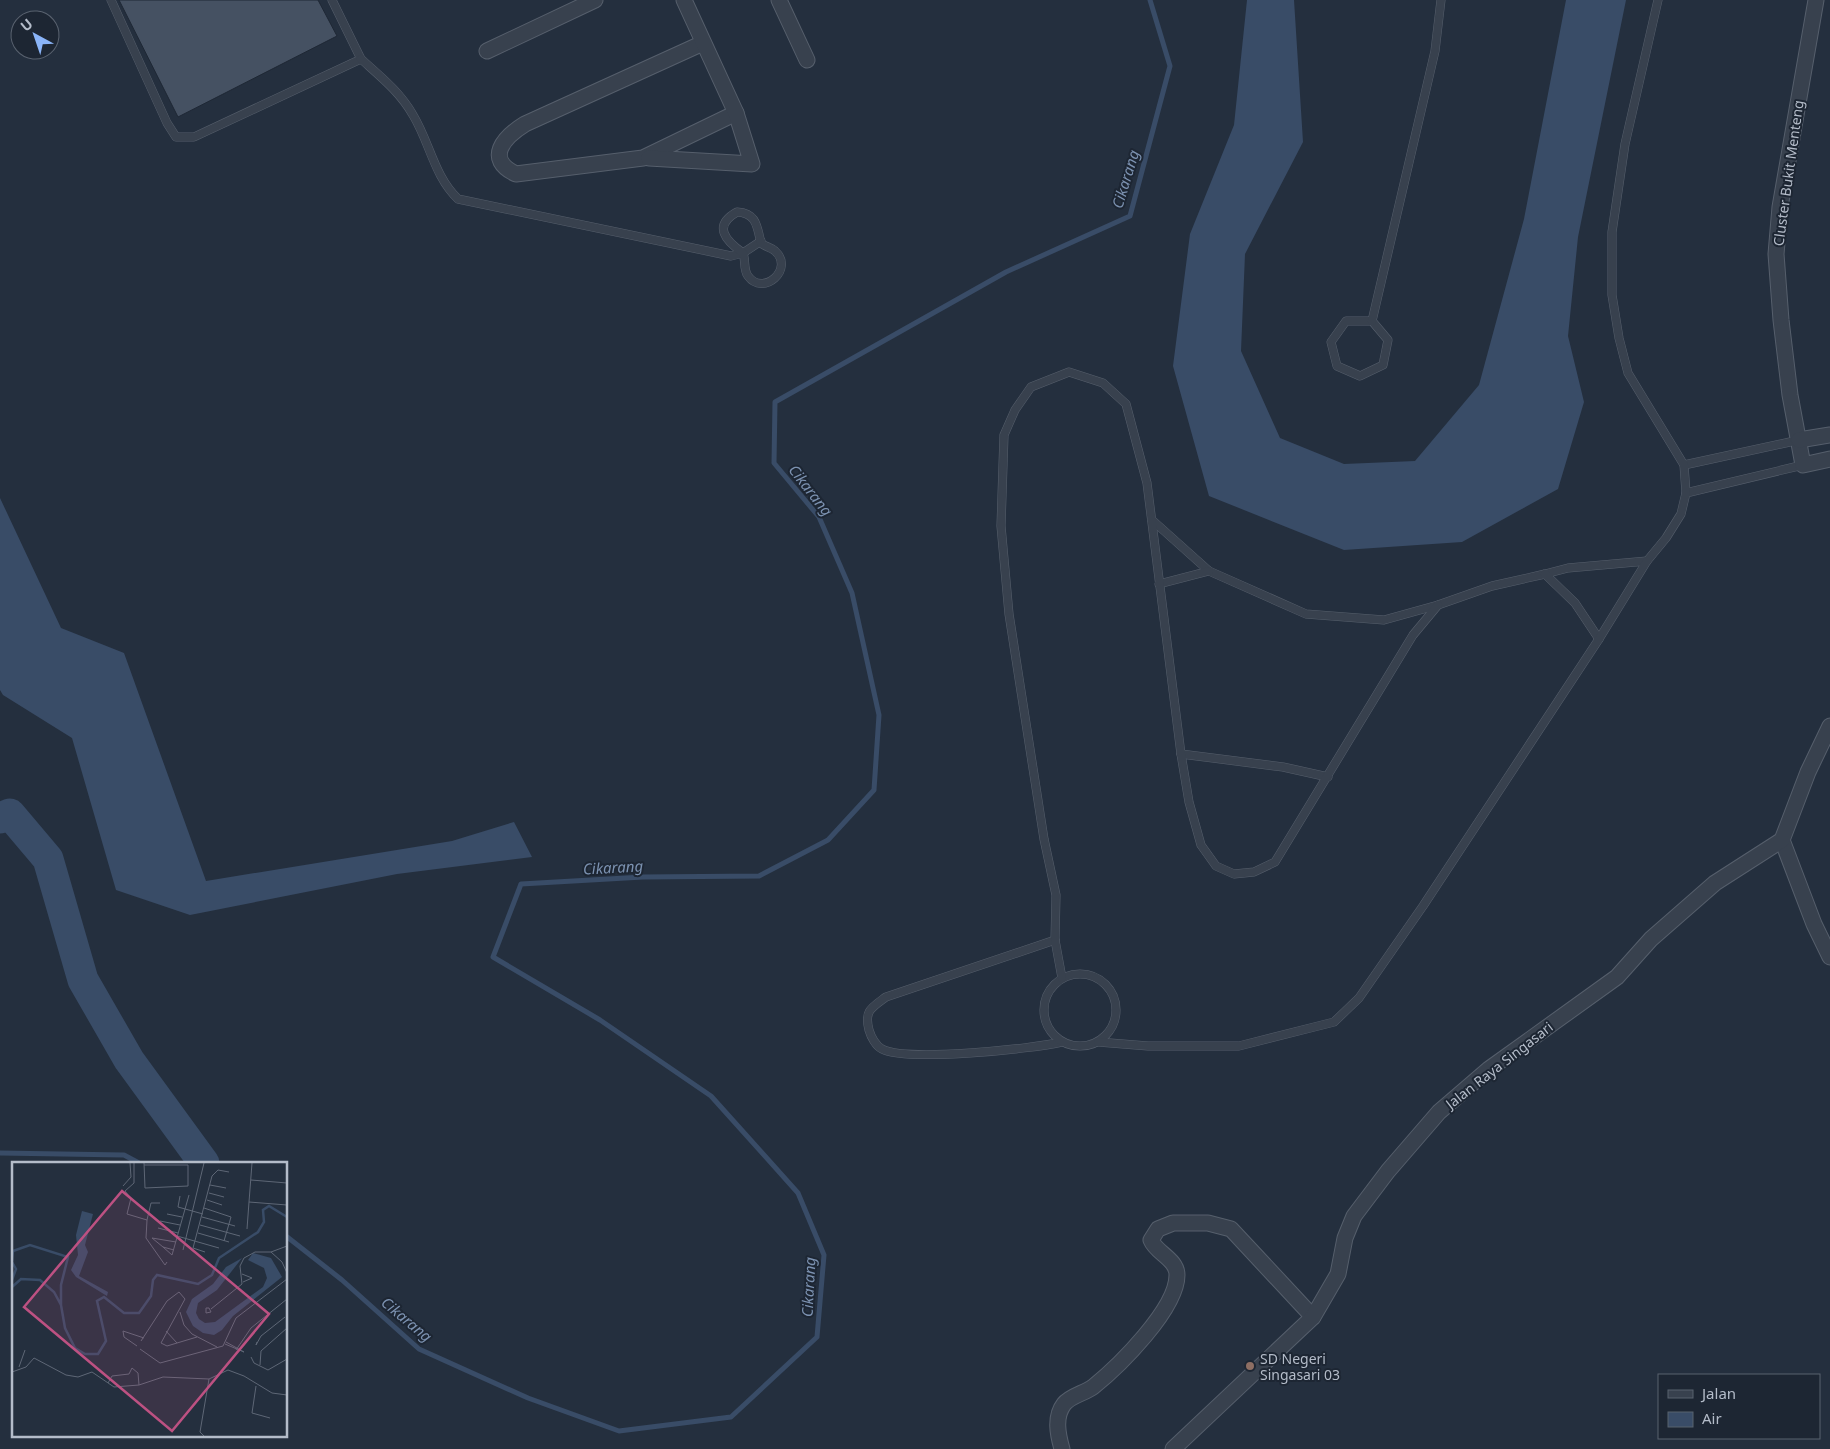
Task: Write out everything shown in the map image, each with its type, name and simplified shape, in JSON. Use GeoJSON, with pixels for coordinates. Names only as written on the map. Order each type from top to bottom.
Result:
{"type":"FeatureCollection","features":[{"type":"Feature","properties":{"kind":"street"},"geometry":{"type":"LineString","coordinates":[[487,51],[595,0]]}},
{"type":"Feature","properties":{"kind":"street"},"geometry":{"type":"LineString","coordinates":[[684,0],[736,113],[752,164],[643,158],[516,174],[506,169],[501,161],[499,152],[510,133],[525,124],[703,43]]}},
{"type":"Feature","properties":{"kind":"street"},"geometry":{"type":"LineString","coordinates":[[779,0],[807,60]]}},
{"type":"Feature","properties":{"kind":"street","name":"Cluster Bukit Menteng"},"geometry":{"type":"LineString","coordinates":[[1803,466],[1781,320],[1776,254],[1780,207],[1816,0]]}},
{"type":"Feature","properties":{"kind":"street"},"geometry":{"type":"LineString","coordinates":[[643,158],[736,113]]}},
{"type":"Feature","properties":{"kind":"street"},"geometry":{"type":"LineString","coordinates":[[1798,440],[1830,435]]}},
{"type":"Feature","properties":{"kind":"street"},"geometry":{"type":"LineString","coordinates":[[1803,466],[1830,459]]}},
{"type":"Feature","properties":{"kind":"street"},"geometry":{"type":"LineString","coordinates":[[1830,726],[1808,772],[1782,840],[1814,924],[1830,957]]}},
{"type":"Feature","properties":{"kind":"street","name":"Jalan Raya Singasari"},"geometry":{"type":"LineString","coordinates":[[1173,1449],[1313,1317],[1338,1274],[1345,1238],[1354,1216],[1388,1171],[1439,1112],[1489,1070],[1617,978],[1651,939],[1714,883],[1782,840]]}},
{"type":"Feature","properties":{"kind":"street"},"geometry":{"type":"LineString","coordinates":[[1062,1449],[1058,1426],[1060,1412],[1064,1403],[1092,1387],[1136,1345],[1172,1297],[1177,1274],[1174,1264],[1153,1246],[1150,1240],[1158,1229],[1173,1224],[1208,1224],[1231,1229],[1313,1317]]}},
{"type":"Feature","properties":{"kind":"lane"},"geometry":{"type":"LineString","coordinates":[[111,0],[167,124],[176,137],[194,137],[361,60]]}},
{"type":"Feature","properties":{"kind":"lane"},"geometry":{"type":"LineString","coordinates":[[332,0],[361,60],[400,94],[414,117],[446,187],[458,199],[731,256],[743,253],[761,241]]}},
{"type":"Feature","properties":{"kind":"lane"},"geometry":{"type":"LineString","coordinates":[[1372,321],[1435,51],[1441,0]]}},
{"type":"Feature","properties":{"kind":"lane"},"geometry":{"type":"LineString","coordinates":[[1054,940],[886,997],[871,1008],[866,1019],[871,1037],[881,1048],[909,1055],[1020,1049],[1062,1042],[1080,1046],[1098,1042],[1148,1046],[1238,1046],[1334,1022],[1359,998],[1402,937],[1599,639],[1647,561],[1666,538],[1681,514],[1686,493],[1684,465],[1628,373],[1619,338],[1612,295],[1612,232],[1625,144],[1658,0]]}},
{"type":"Feature","properties":{"kind":"lane"},"geometry":{"type":"LineString","coordinates":[[737,212],[747,213],[755,219],[764,246],[774,249],[780,258],[781,268],[777,278],[768,283],[757,283],[748,277],[744,267],[743,253],[730,244],[724,235],[723,226],[728,217],[737,212]]}},
{"type":"Feature","properties":{"kind":"lane"},"geometry":{"type":"LineString","coordinates":[[1346,321],[1372,321],[1388,340],[1383,365],[1360,376],[1337,366],[1331,342],[1346,321]]}},
{"type":"Feature","properties":{"kind":"lane"},"geometry":{"type":"LineString","coordinates":[[1062,978],[1054,940],[1056,895],[1044,839],[1010,614],[1001,526],[1004,435],[1015,410],[1031,387],[1069,372],[1103,383],[1126,404],[1147,483],[1181,754],[1189,802],[1201,845],[1216,866],[1234,874],[1254,872],[1275,862],[1413,635],[1438,605]]}},
{"type":"Feature","properties":{"kind":"lane"},"geometry":{"type":"LineString","coordinates":[[1684,465],[1798,440]]}},
{"type":"Feature","properties":{"kind":"lane"},"geometry":{"type":"LineString","coordinates":[[1686,493],[1803,466]]}},
{"type":"Feature","properties":{"kind":"lane"},"geometry":{"type":"LineString","coordinates":[[1152,520],[1208,570],[1306,614],[1384,620],[1438,605],[1492,586],[1545,574],[1577,567],[1647,561]]}},
{"type":"Feature","properties":{"kind":"lane"},"geometry":{"type":"LineString","coordinates":[[1159,584],[1208,570]]}},
{"type":"Feature","properties":{"kind":"lane"},"geometry":{"type":"LineString","coordinates":[[1545,574],[1575,603],[1599,639]]}},
{"type":"Feature","properties":{"kind":"lane"},"geometry":{"type":"LineString","coordinates":[[1181,754],[1283,767],[1328,777]]}},
{"type":"Feature","properties":{"kind":"lane"},"geometry":{"type":"LineString","coordinates":[[1062,1042],[1048,1028],[1043,1010],[1048,992],[1062,978],[1080,973],[1098,978],[1112,992],[1117,1010],[1112,1028],[1098,1042]]}},
{"type":"Feature","properties":{"kind":"water"},"geometry":{"type":"Polygon","coordinates":[[[1247,0],[1294,0],[1303,142],[1245,254],[1241,351],[1280,438],[1344,464],[1415,461],[1479,385],[1524,219],[1566,0],[1626,0],[1578,237],[1568,336],[1584,402],[1558,489],[1462,542],[1344,550],[1209,496],[1173,366],[1190,234],[1234,125],[1247,0]]]}},
{"type":"Feature","properties":{"kind":"water"},"geometry":{"type":"Polygon","coordinates":[[[0,498],[61,628],[124,653],[206,881],[452,841],[514,822],[532,857],[397,874],[190,915],[116,890],[72,738],[3,695],[0,690],[0,498]]]}},
{"type":"Feature","properties":{"kind":"building"},"geometry":{"type":"Polygon","coordinates":[[[119,0],[318,0],[337,36],[178,117],[119,0]]]}},
{"type":"Feature","properties":{"kind":"waterway","name":"Cikarang"},"geometry":{"type":"LineString","coordinates":[[288,1238],[342,1280],[419,1349],[528,1398],[619,1431],[731,1417],[817,1337],[824,1255],[798,1193],[711,1096],[600,1020],[493,957],[521,884],[643,877],[759,876],[828,840],[874,790],[879,715],[852,593],[819,517],[774,463],[775,402],[1006,272],[1130,216],[1170,66],[1150,0]]}},
{"type":"Feature","properties":{"kind":"waterway"},"geometry":{"type":"LineString","coordinates":[[0,818],[10,814],[48,859],[83,980],[129,1060],[203,1162]]}},
{"type":"Feature","properties":{"kind":"waterway","name":"Cikarang"},"geometry":{"type":"LineString","coordinates":[[0,1153],[124,1155],[137,1162]]}},
{"type":"Feature","properties":{"kind":"place","name":"SD Negeri Singasari 03"},"geometry":{"type":"Point","coordinates":[1250,1366]}}]}
